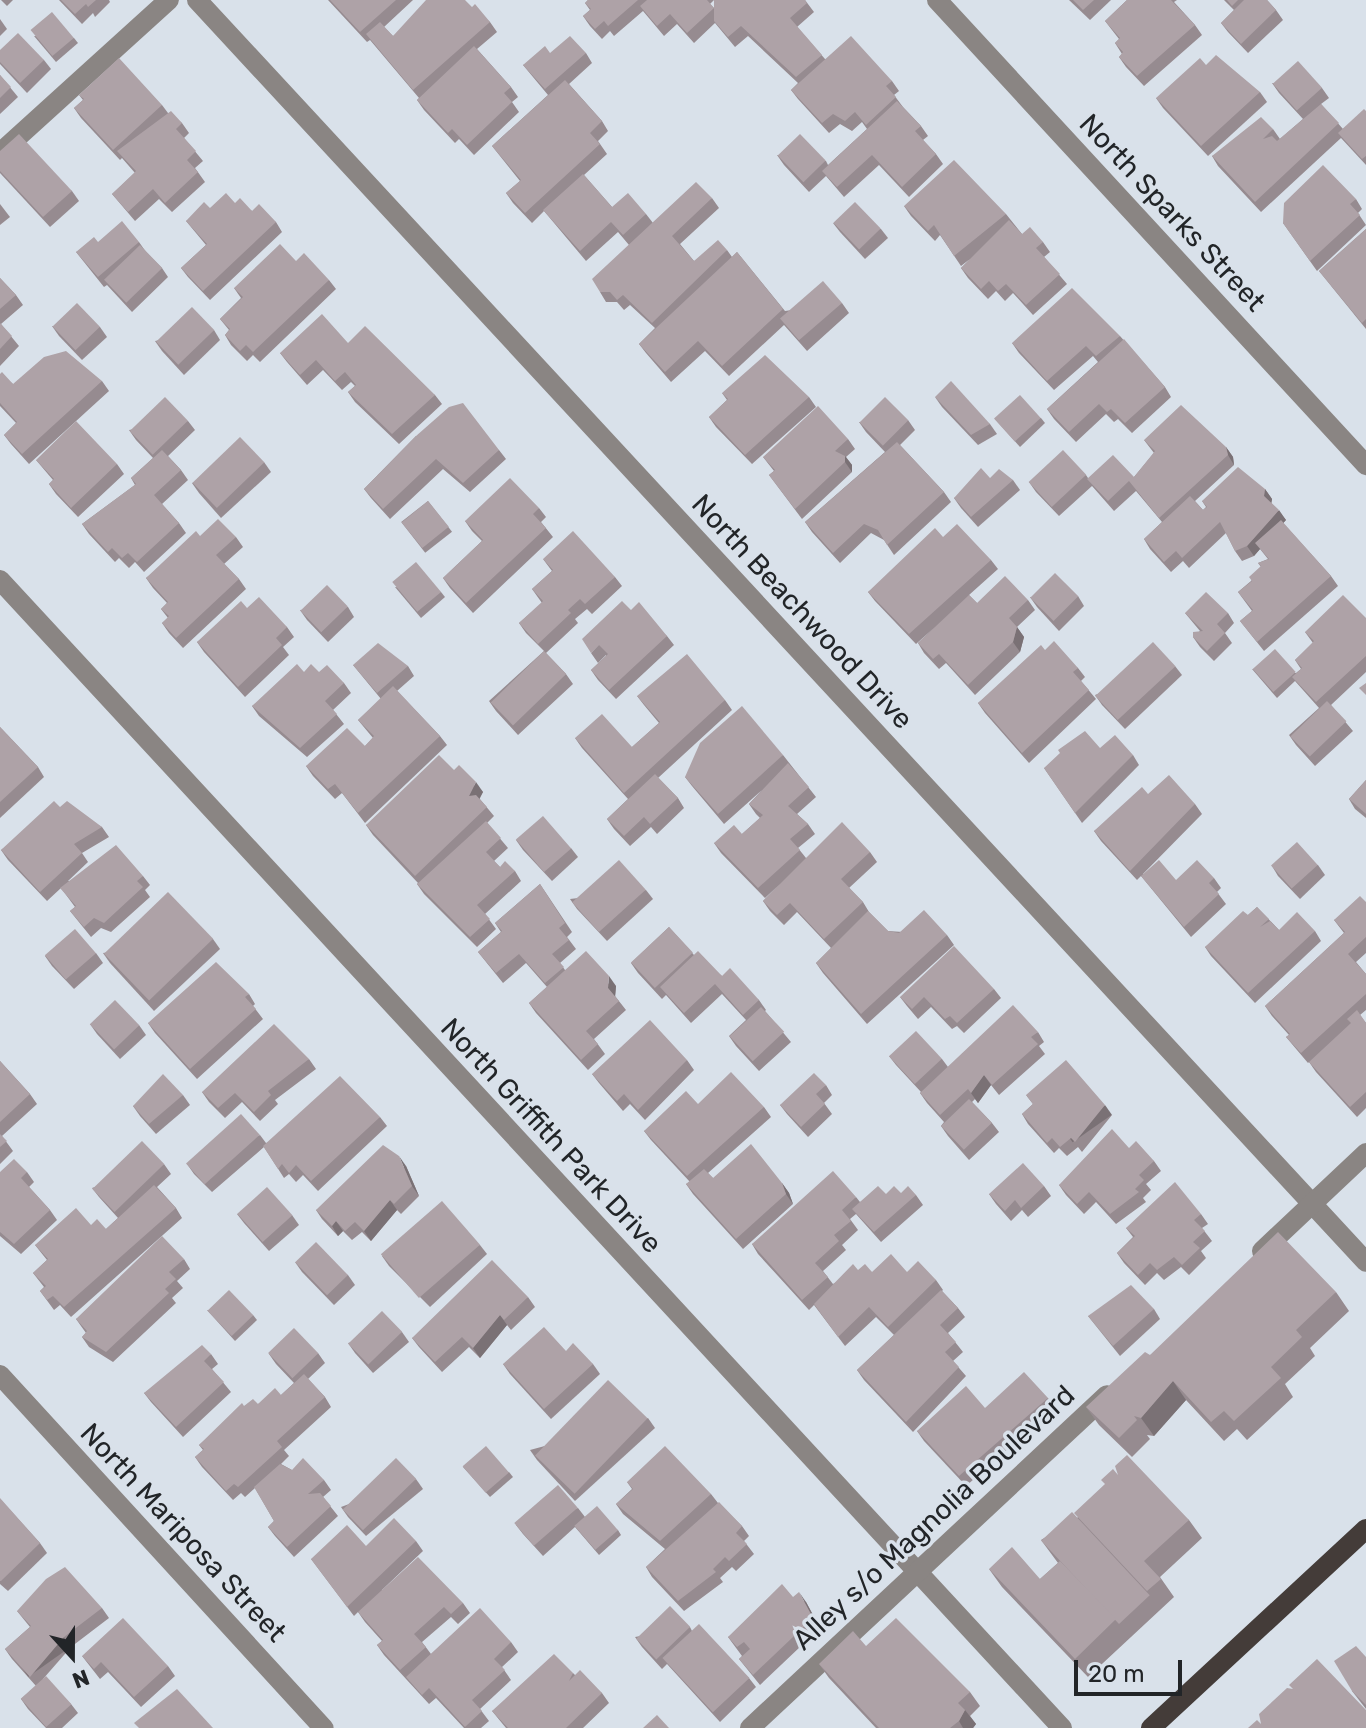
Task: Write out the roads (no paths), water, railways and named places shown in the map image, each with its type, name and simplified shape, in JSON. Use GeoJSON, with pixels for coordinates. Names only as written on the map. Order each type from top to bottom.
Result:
{"type":"FeatureCollection","features":[{"type":"Feature","properties":{"kind":"main road"},"geometry":{"type":"LineString","coordinates":[[1151,1728],[1366,1529]]}},
{"type":"Feature","properties":{"kind":"street"},"geometry":{"type":"LineString","coordinates":[[0,153],[169,0]]}},
{"type":"Feature","properties":{"kind":"street","name":"North Beachwood Drive"},"geometry":{"type":"LineString","coordinates":[[197,0],[1366,1262]]}},
{"type":"Feature","properties":{"kind":"street","name":"North Sparks Street"},"geometry":{"type":"LineString","coordinates":[[937,0],[1366,465]]}},
{"type":"Feature","properties":{"kind":"street","name":"North Griffith Park Drive"},"geometry":{"type":"LineString","coordinates":[[0,580],[1062,1728]]}},
{"type":"Feature","properties":{"kind":"street"},"geometry":{"type":"LineString","coordinates":[[1243,1269],[1366,1153]]}},
{"type":"Feature","properties":{"kind":"street","name":"North Mariposa Street"},"geometry":{"type":"LineString","coordinates":[[0,1375],[324,1728]]}},
{"type":"Feature","properties":{"kind":"street","name":"Alley s/o Magnolia Boulevard"},"geometry":{"type":"LineString","coordinates":[[750,1728],[1127,1376]]}}]}
